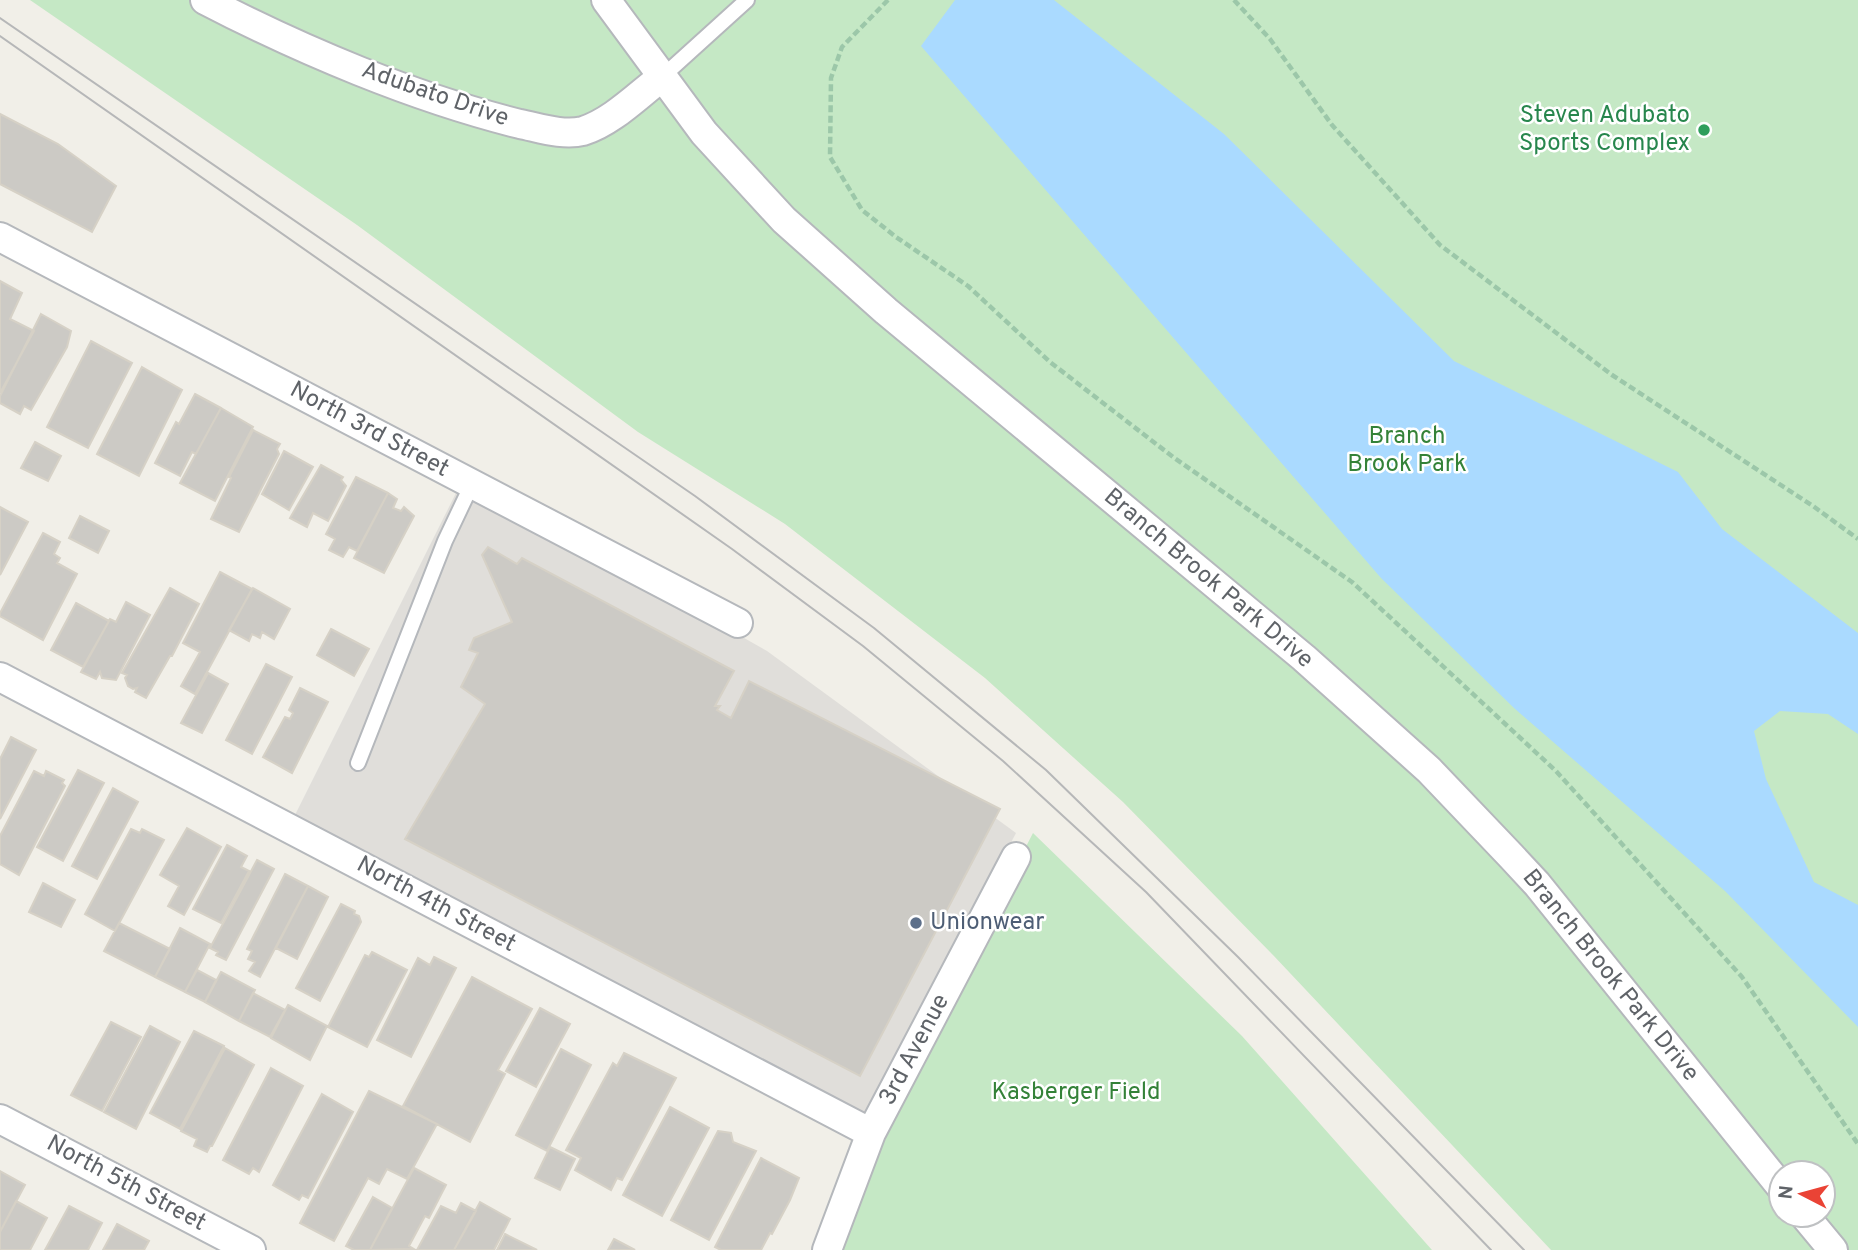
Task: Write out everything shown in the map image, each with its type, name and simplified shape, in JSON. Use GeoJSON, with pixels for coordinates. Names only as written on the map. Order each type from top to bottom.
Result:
{"type":"FeatureCollection","features":[{"type":"Feature","properties":{"kind":"street","name":"Adubato Drive"},"geometry":{"type":"LineString","coordinates":[[205,0],[344,64],[468,110],[549,131],[582,131],[601,123],[662,77]]}},
{"type":"Feature","properties":{"kind":"street","name":"Branch Brook Park Drive"},"geometry":{"type":"LineString","coordinates":[[606,0],[727,161],[819,252],[1045,444],[1304,658],[1429,770],[1537,884],[1767,1170]]}},
{"type":"Feature","properties":{"kind":"street","name":"North 3rd Street"},"geometry":{"type":"LineString","coordinates":[[0,237],[738,623]]}},
{"type":"Feature","properties":{"kind":"street","name":"North 4th Street"},"geometry":{"type":"LineString","coordinates":[[0,677],[872,1133]]}},
{"type":"Feature","properties":{"kind":"street","name":"3rd Avenue"},"geometry":{"type":"LineString","coordinates":[[827,1250],[872,1133],[1016,857]]}},
{"type":"Feature","properties":{"kind":"street","name":"North 5th Street"},"geometry":{"type":"LineString","coordinates":[[0,1119],[251,1250]]}},
{"type":"Feature","properties":{"kind":"street"},"geometry":{"type":"LineString","coordinates":[[1816,1229],[1833,1250]]}},
{"type":"Feature","properties":{"kind":"lane"},"geometry":{"type":"LineString","coordinates":[[662,77],[745,1]]}},
{"type":"Feature","properties":{"kind":"lane"},"geometry":{"type":"LineString","coordinates":[[358,763],[445,541],[472,484]]}},
{"type":"Feature","properties":{"kind":"path"},"geometry":{"type":"LineString","coordinates":[[888,0],[842,47],[831,78],[830,157],[863,210],[896,237],[968,286],[1050,362],[1173,457],[1352,582],[1546,762],[1656,879],[1742,977],[1858,1144]]}},
{"type":"Feature","properties":{"kind":"path"},"geometry":{"type":"LineString","coordinates":[[1234,0],[1270,39],[1332,125],[1440,245],[1612,375],[1813,506],[1858,539]]}},
{"type":"Feature","properties":{"kind":"shaded area"},"geometry":{"type":"Polygon","coordinates":[[[463,479],[767,651],[1016,833],[861,1127],[294,817],[463,479]]]}},
{"type":"Feature","properties":{"kind":"green space","name":"Branch Brook Park"},"geometry":{"type":"Polygon","coordinates":[[[30,0],[1858,0],[1858,1250],[1551,1250],[1273,955],[1123,802],[985,678],[785,524],[638,432],[357,225],[30,0]]]}},
{"type":"Feature","properties":{"kind":"green space","name":"Kasberger Field"},"geometry":{"type":"Polygon","coordinates":[[[1033,833],[1242,1036],[1432,1250],[843,1250],[877,1136],[1033,833]]]}},
{"type":"Feature","properties":{"kind":"water"},"geometry":{"type":"Polygon","coordinates":[[[955,0],[1054,0],[1224,134],[1454,361],[1678,472],[1722,529],[1858,633],[1858,734],[1828,714],[1780,711],[1754,731],[1766,779],[1814,882],[1858,905],[1858,1027],[1725,891],[1514,708],[1381,578],[921,46],[955,0]]]}},
{"type":"Feature","properties":{"kind":"building"},"geometry":{"type":"Polygon","coordinates":[[[0,114],[58,144],[116,186],[92,232],[0,184],[0,114]]]}},
{"type":"Feature","properties":{"kind":"building"},"geometry":{"type":"Polygon","coordinates":[[[0,281],[22,293],[10,319],[34,331],[0,393],[0,281]]]}},
{"type":"Feature","properties":{"kind":"building"},"geometry":{"type":"Polygon","coordinates":[[[41,314],[71,331],[67,347],[31,410],[24,406],[20,414],[0,403],[0,396],[41,314]]]}},
{"type":"Feature","properties":{"kind":"building"},"geometry":{"type":"Polygon","coordinates":[[[91,341],[132,363],[88,448],[47,427],[91,341]]]}},
{"type":"Feature","properties":{"kind":"building"},"geometry":{"type":"Polygon","coordinates":[[[142,367],[182,390],[139,476],[97,454],[142,367]]]}},
{"type":"Feature","properties":{"kind":"building"},"geometry":{"type":"Polygon","coordinates":[[[195,394],[221,408],[196,454],[192,452],[180,476],[155,463],[176,422],[179,424],[195,394]]]}},
{"type":"Feature","properties":{"kind":"building"},"geometry":{"type":"Polygon","coordinates":[[[221,408],[253,427],[215,501],[180,483],[221,408]]]}},
{"type":"Feature","properties":{"kind":"building"},"geometry":{"type":"Polygon","coordinates":[[[253,430],[280,444],[277,449],[279,454],[239,532],[211,519],[253,430]]]}},
{"type":"Feature","properties":{"kind":"building"},"geometry":{"type":"Polygon","coordinates":[[[35,442],[61,456],[48,481],[21,468],[35,442]]]}},
{"type":"Feature","properties":{"kind":"building"},"geometry":{"type":"Polygon","coordinates":[[[284,451],[313,467],[289,510],[262,494],[284,451]]]}},
{"type":"Feature","properties":{"kind":"building"},"geometry":{"type":"Polygon","coordinates":[[[321,465],[343,477],[341,480],[346,486],[328,521],[313,513],[307,527],[290,518],[321,465]]]}},
{"type":"Feature","properties":{"kind":"building"},"geometry":{"type":"Polygon","coordinates":[[[356,477],[388,493],[357,551],[349,547],[343,557],[329,550],[335,539],[326,534],[356,477]]]}},
{"type":"Feature","properties":{"kind":"building"},"geometry":{"type":"Polygon","coordinates":[[[388,493],[397,499],[393,508],[401,511],[404,507],[414,516],[384,573],[354,558],[388,493]]]}},
{"type":"Feature","properties":{"kind":"building"},"geometry":{"type":"Polygon","coordinates":[[[0,507],[28,522],[0,575],[0,507]]]}},
{"type":"Feature","properties":{"kind":"building"},"geometry":{"type":"Polygon","coordinates":[[[80,516],[109,531],[98,553],[69,538],[80,516]]]}},
{"type":"Feature","properties":{"kind":"building"},"geometry":{"type":"Polygon","coordinates":[[[43,533],[60,542],[54,554],[60,558],[57,563],[77,574],[43,640],[0,616],[0,613],[43,533]]]}},
{"type":"Feature","properties":{"kind":"building"},"geometry":{"type":"Polygon","coordinates":[[[488,547],[517,564],[522,558],[734,671],[715,706],[720,706],[717,710],[731,718],[749,681],[1000,809],[860,1076],[405,839],[485,704],[461,687],[478,653],[469,650],[474,638],[512,622],[482,555],[488,547]]]}},
{"type":"Feature","properties":{"kind":"building"},"geometry":{"type":"Polygon","coordinates":[[[220,572],[252,589],[195,694],[181,686],[200,652],[183,643],[220,572]]]}},
{"type":"Feature","properties":{"kind":"building"},"geometry":{"type":"Polygon","coordinates":[[[170,588],[199,604],[146,698],[135,692],[137,688],[128,686],[125,678],[127,675],[122,673],[170,588]]]}},
{"type":"Feature","properties":{"kind":"building"},"geometry":{"type":"Polygon","coordinates":[[[253,588],[290,609],[274,639],[262,632],[260,638],[252,634],[249,641],[229,630],[253,588]]]}},
{"type":"Feature","properties":{"kind":"building"},"geometry":{"type":"Polygon","coordinates":[[[126,602],[150,615],[116,680],[102,678],[100,672],[96,679],[81,672],[110,619],[116,622],[126,602]]]}},
{"type":"Feature","properties":{"kind":"building"},"geometry":{"type":"Polygon","coordinates":[[[76,603],[109,621],[83,667],[51,650],[76,603]]]}},
{"type":"Feature","properties":{"kind":"building"},"geometry":{"type":"Polygon","coordinates":[[[331,629],[369,649],[354,676],[317,655],[331,629]]]}},
{"type":"Feature","properties":{"kind":"building"},"geometry":{"type":"Polygon","coordinates":[[[266,664],[292,677],[252,754],[226,740],[266,664]]]}},
{"type":"Feature","properties":{"kind":"building"},"geometry":{"type":"Polygon","coordinates":[[[208,673],[228,684],[202,733],[181,723],[208,673]]]}},
{"type":"Feature","properties":{"kind":"building"},"geometry":{"type":"Polygon","coordinates":[[[300,688],[328,702],[292,773],[263,757],[285,717],[290,719],[293,713],[289,710],[300,688]]]}},
{"type":"Feature","properties":{"kind":"building"},"geometry":{"type":"Polygon","coordinates":[[[11,737],[36,750],[0,819],[0,759],[11,737]]]}},
{"type":"Feature","properties":{"kind":"building"},"geometry":{"type":"Polygon","coordinates":[[[78,770],[104,783],[63,861],[37,847],[78,770]]]}},
{"type":"Feature","properties":{"kind":"building"},"geometry":{"type":"Polygon","coordinates":[[[34,771],[44,776],[46,771],[64,780],[62,783],[65,786],[19,875],[0,864],[0,836],[34,771]]]}},
{"type":"Feature","properties":{"kind":"building"},"geometry":{"type":"Polygon","coordinates":[[[113,788],[138,802],[97,879],[72,866],[113,788]]]}},
{"type":"Feature","properties":{"kind":"building"},"geometry":{"type":"Polygon","coordinates":[[[187,828],[221,847],[184,915],[168,906],[179,886],[160,875],[187,828]]]}},
{"type":"Feature","properties":{"kind":"building"},"geometry":{"type":"Polygon","coordinates":[[[131,829],[140,833],[142,829],[164,840],[115,931],[85,914],[131,829]]]}},
{"type":"Feature","properties":{"kind":"building"},"geometry":{"type":"Polygon","coordinates":[[[227,845],[247,856],[241,867],[249,871],[221,923],[193,909],[227,845]]]}},
{"type":"Feature","properties":{"kind":"building"},"geometry":{"type":"Polygon","coordinates":[[[257,860],[274,869],[226,960],[210,948],[257,860]]]}},
{"type":"Feature","properties":{"kind":"building"},"geometry":{"type":"Polygon","coordinates":[[[285,874],[308,886],[260,977],[249,971],[255,962],[248,959],[252,951],[247,949],[285,874]]]}},
{"type":"Feature","properties":{"kind":"building"},"geometry":{"type":"Polygon","coordinates":[[[43,883],[75,900],[61,927],[29,912],[43,883]]]}},
{"type":"Feature","properties":{"kind":"building"},"geometry":{"type":"Polygon","coordinates":[[[308,886],[328,897],[297,959],[276,948],[308,886]]]}},
{"type":"Feature","properties":{"kind":"building"},"geometry":{"type":"Polygon","coordinates":[[[341,904],[355,911],[354,914],[359,916],[361,922],[320,1001],[296,988],[341,904]]]}},
{"type":"Feature","properties":{"kind":"building"},"geometry":{"type":"Polygon","coordinates":[[[119,923],[170,949],[155,977],[104,951],[119,923]]]}},
{"type":"Feature","properties":{"kind":"building"},"geometry":{"type":"Polygon","coordinates":[[[180,928],[210,944],[185,992],[155,977],[180,928]]]}},
{"type":"Feature","properties":{"kind":"building"},"geometry":{"type":"Polygon","coordinates":[[[372,952],[407,970],[367,1047],[328,1027],[365,955],[369,957],[372,952]]]}},
{"type":"Feature","properties":{"kind":"building"},"geometry":{"type":"Polygon","coordinates":[[[434,957],[456,968],[411,1057],[377,1040],[418,958],[430,965],[434,957]]]}},
{"type":"Feature","properties":{"kind":"building"},"geometry":{"type":"Polygon","coordinates":[[[197,970],[216,980],[205,1002],[185,992],[197,970]]]}},
{"type":"Feature","properties":{"kind":"building"},"geometry":{"type":"Polygon","coordinates":[[[221,972],[255,990],[239,1021],[205,1002],[221,972]]]}},
{"type":"Feature","properties":{"kind":"building"},"geometry":{"type":"Polygon","coordinates":[[[472,977],[532,1009],[498,1070],[505,1074],[470,1142],[403,1106],[472,977]]]}},
{"type":"Feature","properties":{"kind":"building"},"geometry":{"type":"Polygon","coordinates":[[[253,993],[285,1010],[270,1037],[239,1021],[253,993]]]}},
{"type":"Feature","properties":{"kind":"building"},"geometry":{"type":"Polygon","coordinates":[[[288,1005],[327,1026],[310,1060],[271,1038],[288,1005]]]}},
{"type":"Feature","properties":{"kind":"building"},"geometry":{"type":"Polygon","coordinates":[[[540,1008],[570,1024],[536,1087],[506,1071],[540,1008]]]}},
{"type":"Feature","properties":{"kind":"building"},"geometry":{"type":"Polygon","coordinates":[[[111,1022],[141,1037],[102,1111],[71,1095],[111,1022]]]}},
{"type":"Feature","properties":{"kind":"building"},"geometry":{"type":"Polygon","coordinates":[[[150,1026],[180,1042],[136,1129],[104,1112],[150,1026]]]}},
{"type":"Feature","properties":{"kind":"building"},"geometry":{"type":"Polygon","coordinates":[[[194,1031],[224,1046],[180,1129],[150,1113],[194,1031]]]}},
{"type":"Feature","properties":{"kind":"building"},"geometry":{"type":"Polygon","coordinates":[[[225,1048],[254,1065],[207,1152],[194,1146],[197,1139],[181,1131],[225,1048]]]}},
{"type":"Feature","properties":{"kind":"building"},"geometry":{"type":"Polygon","coordinates":[[[561,1049],[591,1065],[547,1151],[516,1135],[561,1049]]]}},
{"type":"Feature","properties":{"kind":"building"},"geometry":{"type":"Polygon","coordinates":[[[624,1053],[676,1078],[622,1180],[617,1178],[611,1190],[575,1170],[581,1158],[566,1150],[613,1063],[617,1066],[624,1053]]]}},
{"type":"Feature","properties":{"kind":"building"},"geometry":{"type":"Polygon","coordinates":[[[271,1068],[303,1086],[259,1172],[253,1168],[249,1174],[223,1160],[271,1068]]]}},
{"type":"Feature","properties":{"kind":"building"},"geometry":{"type":"Polygon","coordinates":[[[369,1091],[437,1124],[407,1179],[387,1169],[379,1184],[368,1178],[334,1241],[300,1223],[369,1091]]]}},
{"type":"Feature","properties":{"kind":"building"},"geometry":{"type":"Polygon","coordinates":[[[322,1094],[353,1112],[308,1198],[302,1195],[299,1200],[273,1185],[322,1094]]]}},
{"type":"Feature","properties":{"kind":"building"},"geometry":{"type":"Polygon","coordinates":[[[670,1107],[709,1128],[662,1216],[623,1195],[670,1107]]]}},
{"type":"Feature","properties":{"kind":"building"},"geometry":{"type":"Polygon","coordinates":[[[718,1131],[731,1133],[733,1142],[756,1151],[709,1240],[671,1220],[718,1131]]]}},
{"type":"Feature","properties":{"kind":"building"},"geometry":{"type":"Polygon","coordinates":[[[550,1147],[575,1159],[560,1190],[535,1178],[550,1147]]]}},
{"type":"Feature","properties":{"kind":"building"},"geometry":{"type":"Polygon","coordinates":[[[761,1158],[799,1178],[790,1200],[761,1250],[721,1250],[715,1247],[761,1158]]]}},
{"type":"Feature","properties":{"kind":"building"},"geometry":{"type":"Polygon","coordinates":[[[414,1168],[446,1185],[429,1218],[425,1216],[409,1246],[414,1249],[370,1250],[414,1168]]]}},
{"type":"Feature","properties":{"kind":"building"},"geometry":{"type":"Polygon","coordinates":[[[0,1171],[25,1185],[0,1232],[0,1171]]]}},
{"type":"Feature","properties":{"kind":"building"},"geometry":{"type":"Polygon","coordinates":[[[373,1197],[392,1208],[370,1250],[354,1250],[346,1246],[373,1197]]]}},
{"type":"Feature","properties":{"kind":"building"},"geometry":{"type":"Polygon","coordinates":[[[16,1201],[47,1218],[30,1250],[0,1250],[0,1232],[16,1201]]]}},
{"type":"Feature","properties":{"kind":"building"},"geometry":{"type":"Polygon","coordinates":[[[480,1202],[510,1219],[494,1250],[454,1250],[480,1202]]]}},
{"type":"Feature","properties":{"kind":"building"},"geometry":{"type":"Polygon","coordinates":[[[461,1203],[476,1211],[454,1250],[417,1250],[441,1206],[456,1213],[461,1203]]]}},
{"type":"Feature","properties":{"kind":"building"},"geometry":{"type":"Polygon","coordinates":[[[69,1206],[102,1223],[88,1250],[45,1250],[69,1206]]]}},
{"type":"Feature","properties":{"kind":"building"},"geometry":{"type":"Polygon","coordinates":[[[117,1224],[149,1241],[144,1250],[103,1250],[117,1224]]]}},
{"type":"Feature","properties":{"kind":"building"},"geometry":{"type":"Polygon","coordinates":[[[505,1234],[537,1250],[497,1250],[505,1234]]]}},
{"type":"Feature","properties":{"kind":"building"},"geometry":{"type":"Polygon","coordinates":[[[614,1239],[635,1250],[608,1250],[614,1239]]]}},
{"type":"Feature","properties":{"kind":"tram line"},"geometry":{"type":"LineString","coordinates":[[0,18],[695,496],[874,628],[1046,770],[1238,957],[1524,1250]]}},
{"type":"Feature","properties":{"kind":"tram line"},"geometry":{"type":"LineString","coordinates":[[0,36],[732,549],[863,646],[1003,761],[1146,892],[1491,1250]]}},
{"type":"Feature","properties":{"kind":"place","name":"Steven Adubato Sports Complex"},"geometry":{"type":"Point","coordinates":[1704,130]}},
{"type":"Feature","properties":{"kind":"place","name":"Unionwear"},"geometry":{"type":"Point","coordinates":[916,923]}}]}
